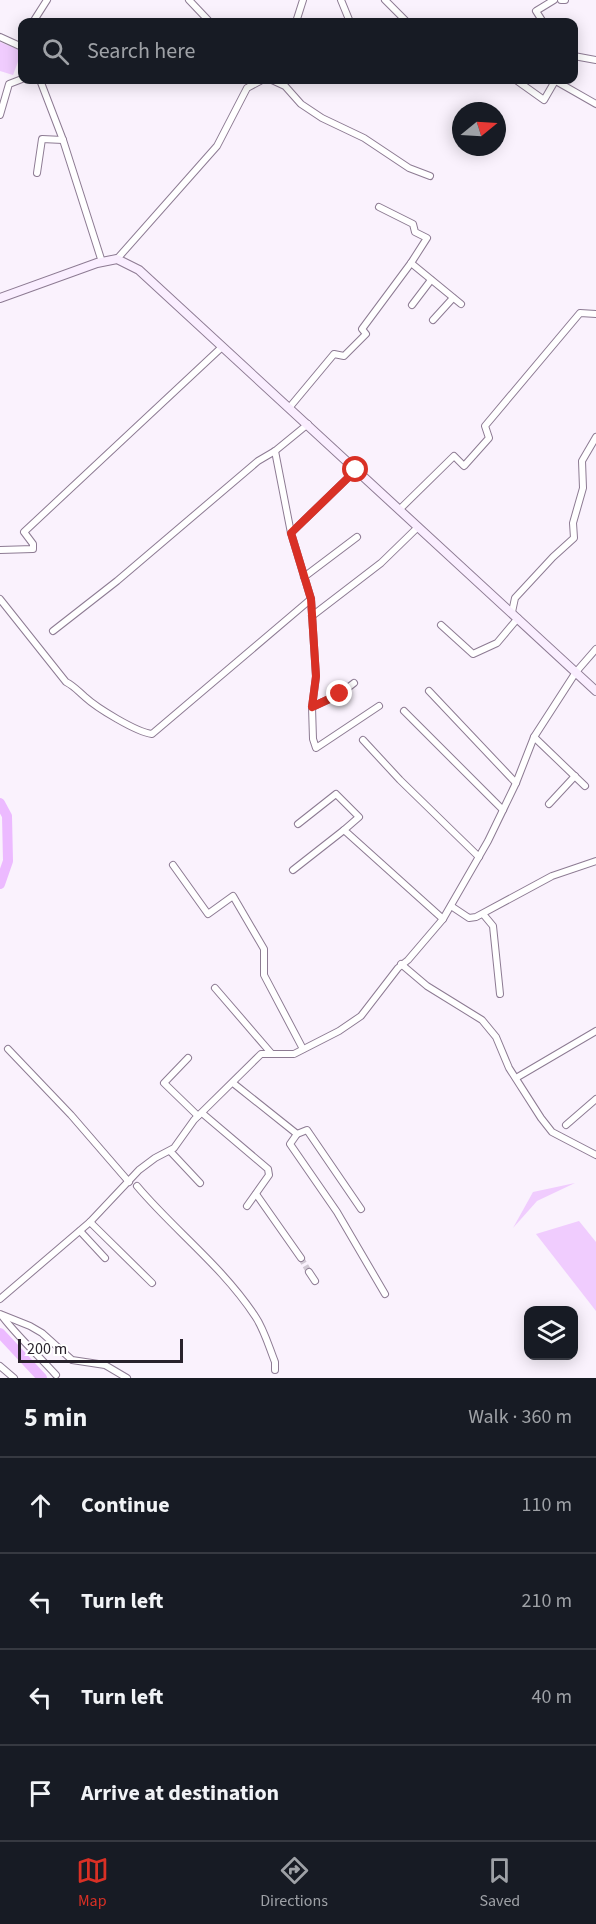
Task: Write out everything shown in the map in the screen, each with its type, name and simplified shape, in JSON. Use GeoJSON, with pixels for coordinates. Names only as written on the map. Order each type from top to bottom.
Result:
{"type":"FeatureCollection","features":[{"type":"Feature","properties":{"kind":"main road"},"geometry":{"type":"LineString","coordinates":[[0,298],[102,262],[117,260],[139,270],[596,691]]}},
{"type":"Feature","properties":{"kind":"street"},"geometry":{"type":"LineString","coordinates":[[36,18],[47,0]]}},
{"type":"Feature","properties":{"kind":"street"},"geometry":{"type":"LineString","coordinates":[[189,0],[206,18]]}},
{"type":"Feature","properties":{"kind":"street"},"geometry":{"type":"LineString","coordinates":[[297,18],[303,0]]}},
{"type":"Feature","properties":{"kind":"street"},"geometry":{"type":"LineString","coordinates":[[341,0],[348,18]]}},
{"type":"Feature","properties":{"kind":"street"},"geometry":{"type":"LineString","coordinates":[[385,0],[403,18]]}},
{"type":"Feature","properties":{"kind":"street"},"geometry":{"type":"LineString","coordinates":[[540,18],[536,11],[554,0]]}},
{"type":"Feature","properties":{"kind":"street"},"geometry":{"type":"LineString","coordinates":[[0,38],[18,45]]}},
{"type":"Feature","properties":{"kind":"street"},"geometry":{"type":"LineString","coordinates":[[578,57],[596,60]]}},
{"type":"Feature","properties":{"kind":"street"},"geometry":{"type":"LineString","coordinates":[[0,115],[9,84],[18,81]]}},
{"type":"Feature","properties":{"kind":"street"},"geometry":{"type":"LineString","coordinates":[[42,84],[63,140],[102,262]]}},
{"type":"Feature","properties":{"kind":"street"},"geometry":{"type":"LineString","coordinates":[[117,260],[217,147],[247,88],[254,84]]}},
{"type":"Feature","properties":{"kind":"street"},"geometry":{"type":"LineString","coordinates":[[281,84],[301,104],[322,118],[364,138],[409,168],[430,176]]}},
{"type":"Feature","properties":{"kind":"street"},"geometry":{"type":"LineString","coordinates":[[522,84],[544,100],[553,84]]}},
{"type":"Feature","properties":{"kind":"street"},"geometry":{"type":"LineString","coordinates":[[562,84],[596,104]]}},
{"type":"Feature","properties":{"kind":"street"},"geometry":{"type":"LineString","coordinates":[[37,173],[42,138],[63,140]]}},
{"type":"Feature","properties":{"kind":"street"},"geometry":{"type":"LineString","coordinates":[[289,408],[334,354],[344,356],[366,334],[362,329],[427,238],[415,232],[413,224],[379,207]]}},
{"type":"Feature","properties":{"kind":"street"},"geometry":{"type":"LineString","coordinates":[[411,263],[461,304]]}},
{"type":"Feature","properties":{"kind":"street"},"geometry":{"type":"LineString","coordinates":[[412,304],[431,280]]}},
{"type":"Feature","properties":{"kind":"street"},"geometry":{"type":"LineString","coordinates":[[433,320],[453,298]]}},
{"type":"Feature","properties":{"kind":"street"},"geometry":{"type":"LineString","coordinates":[[400,509],[454,456],[464,466],[489,438],[485,426],[558,336],[580,312],[596,314]]}},
{"type":"Feature","properties":{"kind":"street"},"geometry":{"type":"LineString","coordinates":[[0,550],[33,549],[33,544],[24,532],[222,347]]}},
{"type":"Feature","properties":{"kind":"street"},"geometry":{"type":"LineString","coordinates":[[54,631],[117,581],[258,460],[275,451],[308,424]]}},
{"type":"Feature","properties":{"kind":"street"},"geometry":{"type":"LineString","coordinates":[[441,625],[473,654],[497,643],[515,615],[515,598],[574,538],[573,523],[583,488],[582,461],[596,437]]}},
{"type":"Feature","properties":{"kind":"street"},"geometry":{"type":"LineString","coordinates":[[275,451],[291,533],[311,599],[316,676],[312,707],[313,738],[316,748],[379,706]]}},
{"type":"Feature","properties":{"kind":"street"},"geometry":{"type":"LineString","coordinates":[[291,533],[356,470]]}},
{"type":"Feature","properties":{"kind":"street"},"geometry":{"type":"LineString","coordinates":[[312,616],[381,563],[418,526]]}},
{"type":"Feature","properties":{"kind":"street"},"geometry":{"type":"LineString","coordinates":[[304,577],[357,537]]}},
{"type":"Feature","properties":{"kind":"street"},"geometry":{"type":"LineString","coordinates":[[0,599],[66,682],[75,686],[102,710],[141,733],[152,734],[311,599]]}},
{"type":"Feature","properties":{"kind":"street"},"geometry":{"type":"LineString","coordinates":[[0,1299],[90,1222],[155,1158],[170,1151],[200,1115],[261,1054],[294,1054],[339,1031],[361,1016],[401,964],[408,960],[443,919],[479,857],[516,783],[534,737],[576,672],[596,649]]}},
{"type":"Feature","properties":{"kind":"street"},"geometry":{"type":"LineString","coordinates":[[312,707],[340,694],[354,683]]}},
{"type":"Feature","properties":{"kind":"street"},"geometry":{"type":"LineString","coordinates":[[429,691],[516,783]]}},
{"type":"Feature","properties":{"kind":"street"},"geometry":{"type":"LineString","coordinates":[[404,711],[502,810]]}},
{"type":"Feature","properties":{"kind":"street"},"geometry":{"type":"LineString","coordinates":[[534,737],[585,786]]}},
{"type":"Feature","properties":{"kind":"street"},"geometry":{"type":"LineString","coordinates":[[363,740],[400,780],[479,857]]}},
{"type":"Feature","properties":{"kind":"street"},"geometry":{"type":"LineString","coordinates":[[549,804],[575,776]]}},
{"type":"Feature","properties":{"kind":"street"},"geometry":{"type":"LineString","coordinates":[[293,870],[359,817],[336,794],[298,824]]}},
{"type":"Feature","properties":{"kind":"street"},"geometry":{"type":"LineString","coordinates":[[344,830],[443,919]]}},
{"type":"Feature","properties":{"kind":"street"},"geometry":{"type":"LineString","coordinates":[[451,906],[469,918],[483,914],[552,876],[596,861]]}},
{"type":"Feature","properties":{"kind":"street"},"geometry":{"type":"LineString","coordinates":[[173,865],[208,914],[234,896],[264,949],[264,975],[303,1049]]}},
{"type":"Feature","properties":{"kind":"street"},"geometry":{"type":"LineString","coordinates":[[483,914],[493,926],[500,994]]}},
{"type":"Feature","properties":{"kind":"street"},"geometry":{"type":"LineString","coordinates":[[401,964],[427,986],[482,1020],[496,1037],[516,1078],[552,1132],[596,1155]]}},
{"type":"Feature","properties":{"kind":"street"},"geometry":{"type":"LineString","coordinates":[[215,988],[271,1053]]}},
{"type":"Feature","properties":{"kind":"street"},"geometry":{"type":"LineString","coordinates":[[516,1078],[596,1032]]}},
{"type":"Feature","properties":{"kind":"street"},"geometry":{"type":"LineString","coordinates":[[8,1049],[129,1182]]}},
{"type":"Feature","properties":{"kind":"street"},"geometry":{"type":"LineString","coordinates":[[188,1058],[164,1083],[268,1169],[269,1175],[247,1206]]}},
{"type":"Feature","properties":{"kind":"street"},"geometry":{"type":"LineString","coordinates":[[233,1083],[297,1134]]}},
{"type":"Feature","properties":{"kind":"street"},"geometry":{"type":"LineString","coordinates":[[566,1125],[596,1099]]}},
{"type":"Feature","properties":{"kind":"street"},"geometry":{"type":"LineString","coordinates":[[361,1209],[307,1130],[297,1134],[290,1144],[337,1212],[385,1294]]}},
{"type":"Feature","properties":{"kind":"street"},"geometry":{"type":"LineString","coordinates":[[170,1151],[200,1183]]}},
{"type":"Feature","properties":{"kind":"street"},"geometry":{"type":"LineString","coordinates":[[137,1186],[239,1294],[256,1317],[275,1362],[275,1370]]}},
{"type":"Feature","properties":{"kind":"street"},"geometry":{"type":"LineString","coordinates":[[256,1194],[301,1258]]}},
{"type":"Feature","properties":{"kind":"street"},"geometry":{"type":"LineString","coordinates":[[90,1222],[152,1282]]}},
{"type":"Feature","properties":{"kind":"street"},"geometry":{"type":"LineString","coordinates":[[80,1231],[105,1258]]}},
{"type":"Feature","properties":{"kind":"street"},"geometry":{"type":"LineString","coordinates":[[309,1272],[315,1281]]}},
{"type":"Feature","properties":{"kind":"street"},"geometry":{"type":"LineString","coordinates":[[1,1314],[17,1335],[56,1375]]}},
{"type":"Feature","properties":{"kind":"street"},"geometry":{"type":"LineString","coordinates":[[1,1314],[42,1333],[72,1360],[105,1365],[127,1378]]}},
{"type":"Feature","properties":{"kind":"street"},"geometry":{"type":"LineString","coordinates":[[0,1366],[14,1378]]}},
{"type":"Feature","properties":{"kind":"shaded area"},"geometry":{"type":"Polygon","coordinates":[[[0,42],[18,49],[18,62],[13,75],[0,71],[0,42]]]}},
{"type":"Feature","properties":{"kind":"shaded area"},"geometry":{"type":"Polygon","coordinates":[[[575,1183],[537,1201],[513,1228],[533,1192],[575,1183]]]}},
{"type":"Feature","properties":{"kind":"shaded area"},"geometry":{"type":"Polygon","coordinates":[[[579,1221],[596,1242],[596,1311],[536,1234],[579,1221]]]}},
{"type":"Feature","properties":{"kind":"waterway"},"geometry":{"type":"LineString","coordinates":[[0,803],[7,816],[8,861],[0,884]]}},
{"type":"Feature","properties":{"kind":"waterway"},"geometry":{"type":"LineString","coordinates":[[0,1333],[42,1378]]}},
{"type":"Feature","properties":{"kind":"tunnel"},"geometry":{"type":"LineString","coordinates":[[301,1258],[309,1272]]}},
{"type":"Feature","properties":{"kind":"route"},"geometry":{"type":"LineString","coordinates":[[340,694],[312,707],[316,676],[311,599],[291,533],[356,470]]}}]}
